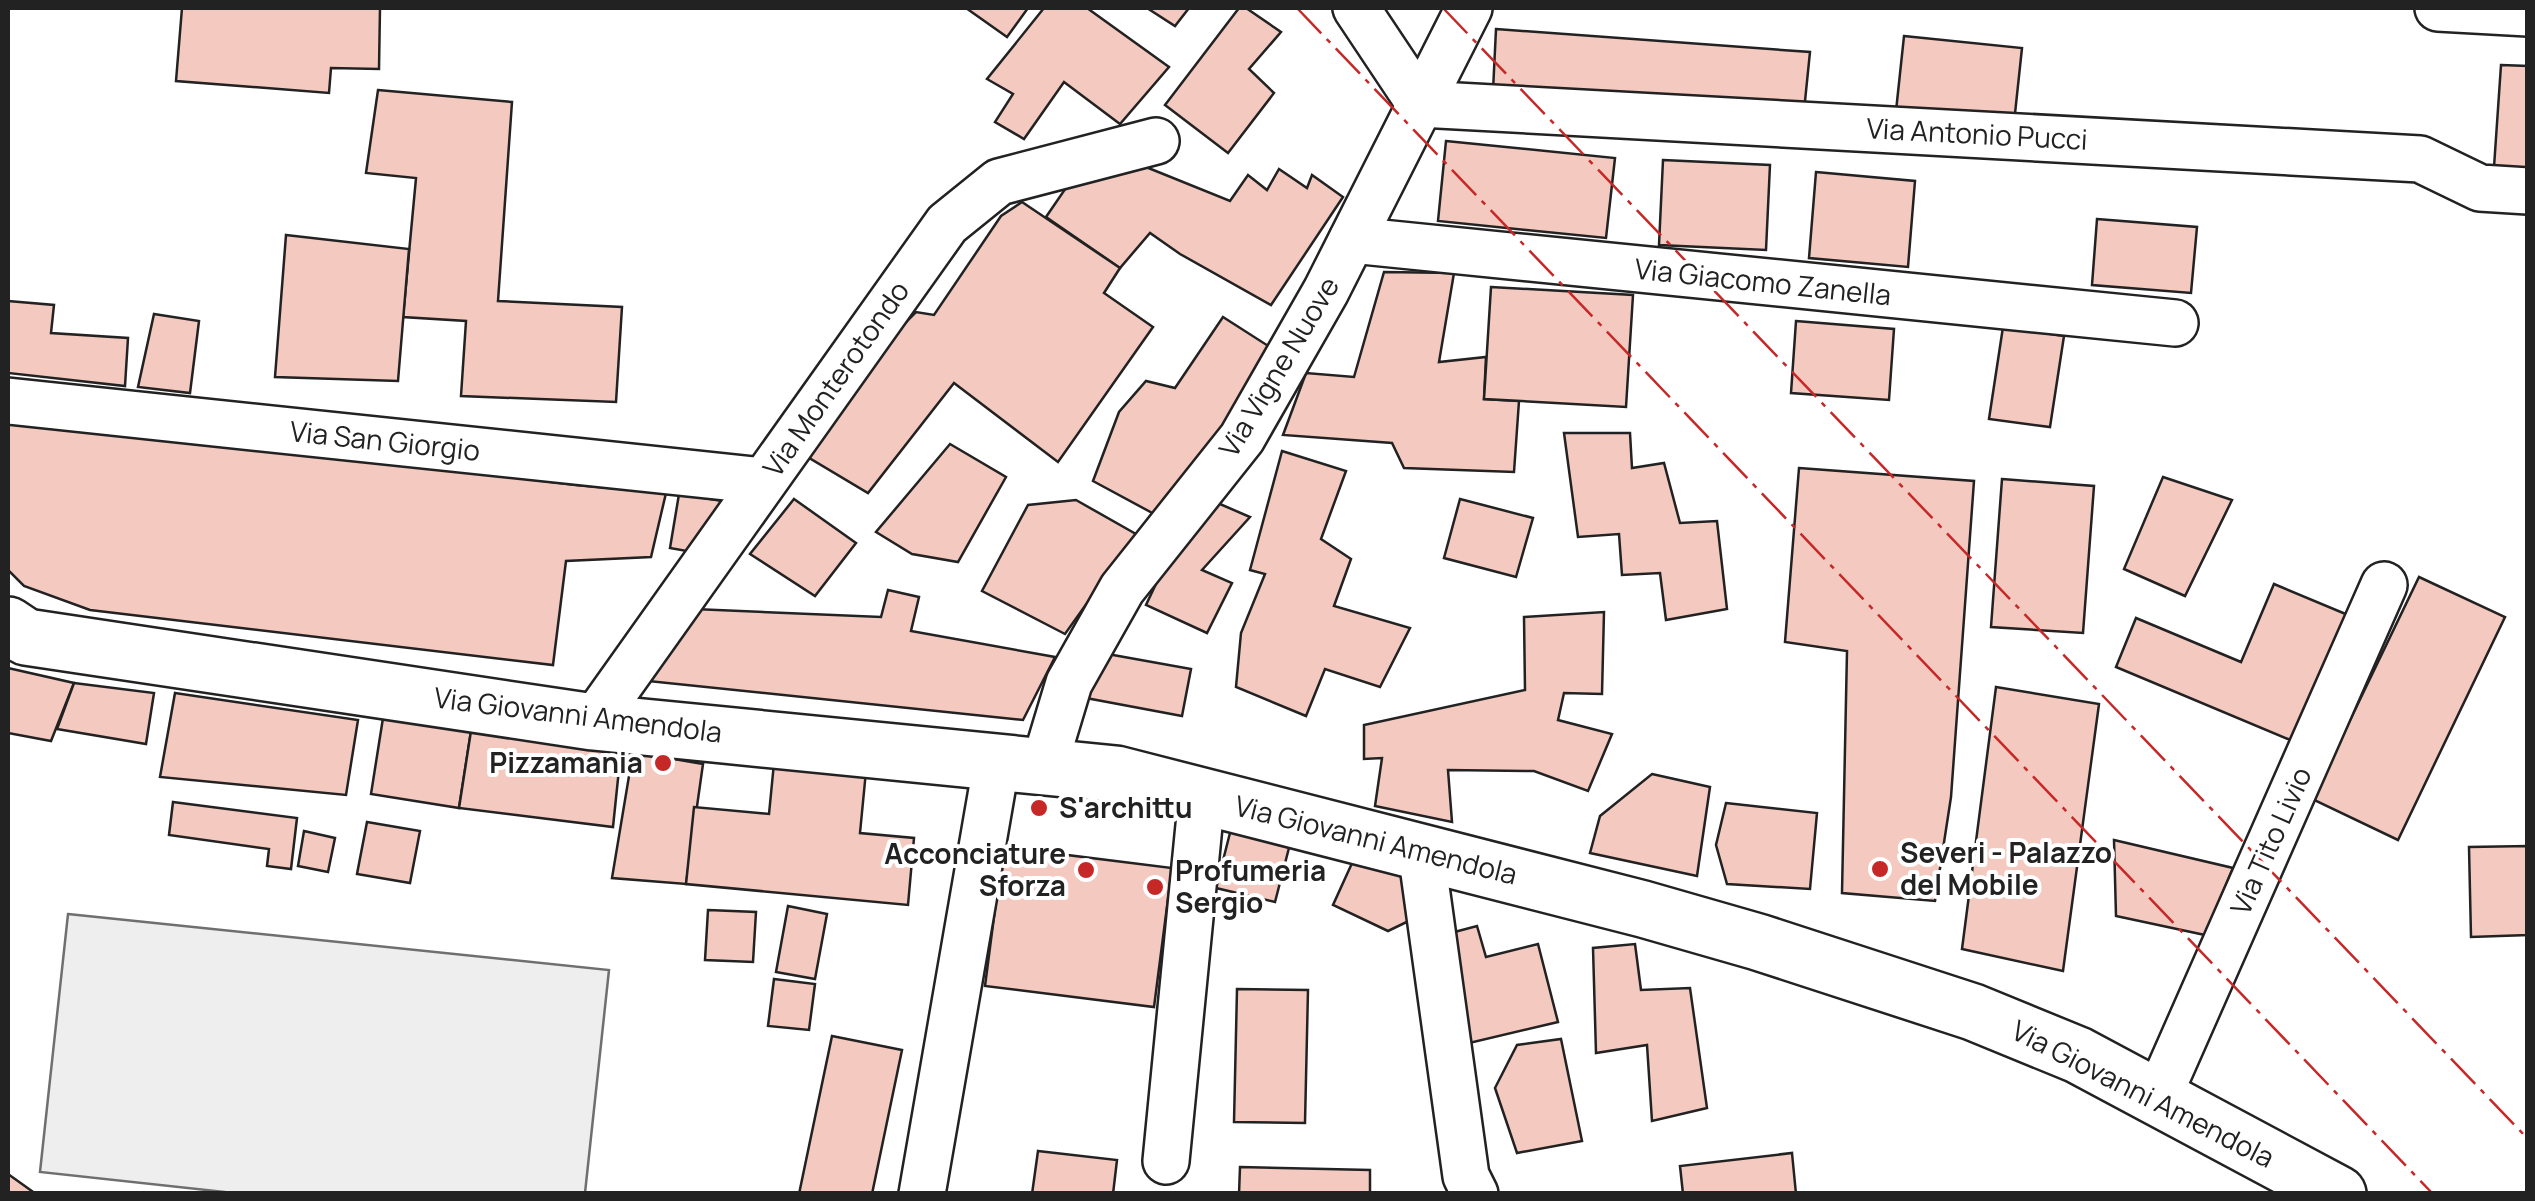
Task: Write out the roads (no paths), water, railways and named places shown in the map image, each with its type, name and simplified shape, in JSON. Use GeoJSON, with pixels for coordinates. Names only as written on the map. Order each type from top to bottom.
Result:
{"type":"FeatureCollection","features":[{"type":"Feature","properties":{"kind":"main road","name":"Via Giovanni Amendola"},"geometry":{"type":"LineString","coordinates":[[8,625],[26,637],[593,722],[1116,774],[1202,795],[1758,942],[1956,1006],[2078,1054],[2338,1194]]}},
{"type":"Feature","properties":{"kind":"street"},"geometry":{"type":"LineString","coordinates":[[1356,8],[1420,104]]}},
{"type":"Feature","properties":{"kind":"street","name":"Via Vigne Nuove"},"geometry":{"type":"LineString","coordinates":[[922,1194],[1021,764],[1122,589],[1242,438],[1326,290],[1469,8]]}},
{"type":"Feature","properties":{"kind":"street"},"geometry":{"type":"LineString","coordinates":[[2438,8],[2528,12]]}},
{"type":"Feature","properties":{"kind":"street","name":"Via Antonio Pucci"},"geometry":{"type":"LineString","coordinates":[[1420,104],[2420,158],[2480,188],[2528,190]]}},
{"type":"Feature","properties":{"kind":"street","name":"Via Monterotondo"},"geometry":{"type":"LineString","coordinates":[[593,722],[947,224],[1000,182],[1156,141]]}},
{"type":"Feature","properties":{"kind":"street","name":"Via Giacomo Zanella"},"geometry":{"type":"LineString","coordinates":[[1352,240],[2174,324]]}},
{"type":"Feature","properties":{"kind":"street","name":"Via San Giorgio"},"geometry":{"type":"LineString","coordinates":[[8,401],[764,481]]}},
{"type":"Feature","properties":{"kind":"street","name":"Via Tito Livio"},"geometry":{"type":"LineString","coordinates":[[2158,1097],[2384,584]]}},
{"type":"Feature","properties":{"kind":"street"},"geometry":{"type":"LineString","coordinates":[[1166,1161],[1202,795]]}},
{"type":"Feature","properties":{"kind":"street"},"geometry":{"type":"LineString","coordinates":[[1421,851],[1466,1176],[1475,1194]]}},
{"type":"Feature","properties":{"kind":"place","name":"Pizzamania"},"geometry":{"type":"Point","coordinates":[663,763]}},
{"type":"Feature","properties":{"kind":"place","name":"S'archittu"},"geometry":{"type":"Point","coordinates":[1039,808]}},
{"type":"Feature","properties":{"kind":"place","name":"Severi - Palazzo del Mobile"},"geometry":{"type":"Point","coordinates":[1880,869]}},
{"type":"Feature","properties":{"kind":"place","name":"Acconciature Sforza"},"geometry":{"type":"Point","coordinates":[1086,870]}},
{"type":"Feature","properties":{"kind":"place","name":"Profumeria Sergio"},"geometry":{"type":"Point","coordinates":[1155,887]}}]}
